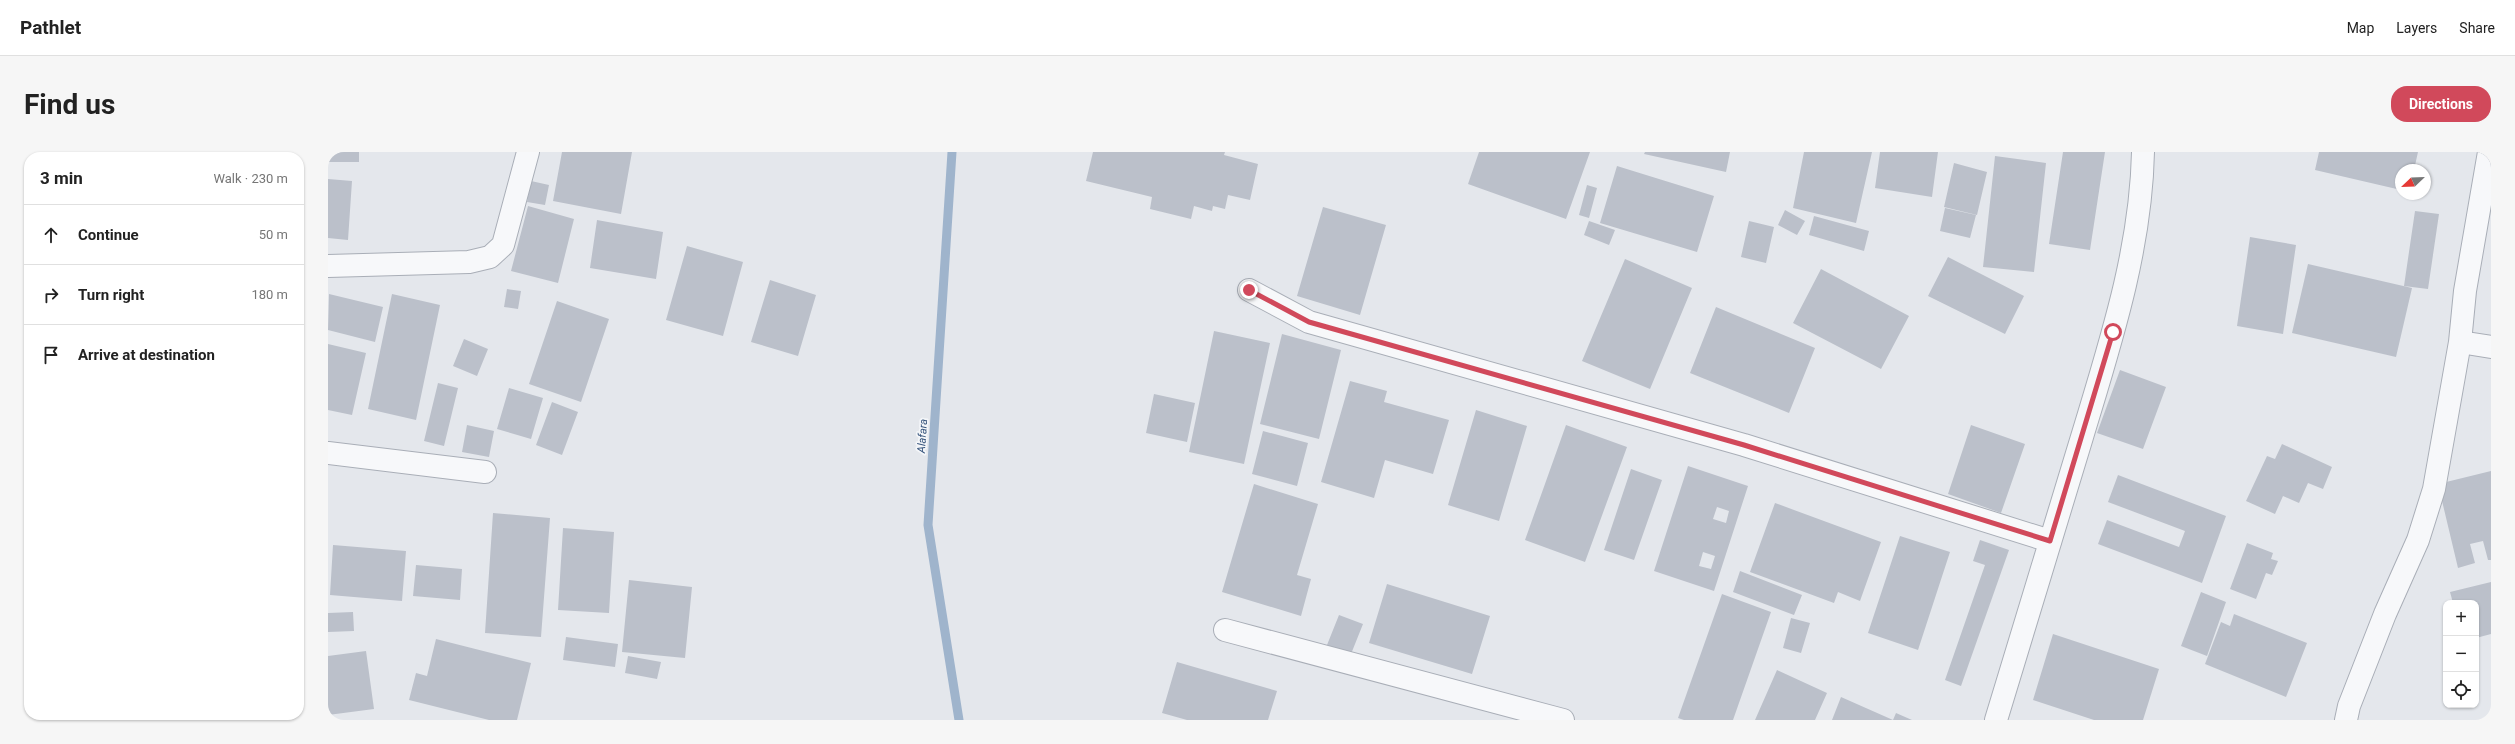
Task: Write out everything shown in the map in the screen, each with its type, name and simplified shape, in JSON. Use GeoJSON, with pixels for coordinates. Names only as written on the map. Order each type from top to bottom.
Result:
{"type":"FeatureCollection","features":[{"type":"Feature","properties":{"kind":"street"},"geometry":{"type":"LineString","coordinates":[[328,266],[469,262],[490,256],[503,245],[528,152]]}},
{"type":"Feature","properties":{"kind":"street"},"geometry":{"type":"LineString","coordinates":[[1996,720],[2117,318],[2132,254],[2142,174],[2143,152]]}},
{"type":"Feature","properties":{"kind":"street"},"geometry":{"type":"LineString","coordinates":[[2346,720],[2349,706],[2382,621],[2418,540],[2434,489],[2460,342],[2465,291],[2489,152]]}},
{"type":"Feature","properties":{"kind":"street"},"geometry":{"type":"LineString","coordinates":[[1249,290],[1309,322],[1744,445],[2050,541]]}},
{"type":"Feature","properties":{"kind":"street"},"geometry":{"type":"LineString","coordinates":[[2460,342],[2491,346]]}},
{"type":"Feature","properties":{"kind":"street"},"geometry":{"type":"LineString","coordinates":[[328,453],[485,472]]}},
{"type":"Feature","properties":{"kind":"street"},"geometry":{"type":"LineString","coordinates":[[1225,630],[1563,720]]}},
{"type":"Feature","properties":{"kind":"building"},"geometry":{"type":"Polygon","coordinates":[[[328,152],[359,152],[359,162],[328,162],[328,152]]]}},
{"type":"Feature","properties":{"kind":"building"},"geometry":{"type":"Polygon","coordinates":[[[562,152],[632,152],[621,214],[553,201],[562,152]]]}},
{"type":"Feature","properties":{"kind":"building"},"geometry":{"type":"Polygon","coordinates":[[[1093,152],[1225,152],[1224,155],[1258,164],[1250,200],[1228,195],[1225,209],[1213,206],[1212,211],[1194,206],[1191,219],[1150,209],[1152,197],[1086,181],[1093,152]]]}},
{"type":"Feature","properties":{"kind":"building"},"geometry":{"type":"Polygon","coordinates":[[[1479,152],[1590,152],[1566,219],[1468,184],[1479,152]]]}},
{"type":"Feature","properties":{"kind":"building"},"geometry":{"type":"Polygon","coordinates":[[[1645,152],[1730,152],[1726,172],[1644,154],[1645,152]]]}},
{"type":"Feature","properties":{"kind":"building"},"geometry":{"type":"Polygon","coordinates":[[[1804,152],[1872,152],[1856,223],[1793,208],[1804,152]]]}},
{"type":"Feature","properties":{"kind":"building"},"geometry":{"type":"Polygon","coordinates":[[[1880,152],[1938,152],[1932,197],[1875,188],[1880,152]]]}},
{"type":"Feature","properties":{"kind":"building"},"geometry":{"type":"Polygon","coordinates":[[[2063,152],[2105,152],[2090,250],[2049,244],[2063,152]]]}},
{"type":"Feature","properties":{"kind":"building"},"geometry":{"type":"Polygon","coordinates":[[[2319,152],[2418,152],[2415,164],[2395,164],[2395,189],[2315,170],[2319,152]]]}},
{"type":"Feature","properties":{"kind":"building"},"geometry":{"type":"Polygon","coordinates":[[[1995,156],[2046,163],[2034,272],[1983,267],[1995,156]]]}},
{"type":"Feature","properties":{"kind":"building"},"geometry":{"type":"Polygon","coordinates":[[[1954,163],[1987,172],[1977,215],[1944,207],[1954,163]]]}},
{"type":"Feature","properties":{"kind":"building"},"geometry":{"type":"Polygon","coordinates":[[[1617,166],[1714,196],[1697,252],[1600,223],[1617,166]]]}},
{"type":"Feature","properties":{"kind":"building"},"geometry":{"type":"Polygon","coordinates":[[[328,179],[352,181],[348,240],[328,238],[328,179]]]}},
{"type":"Feature","properties":{"kind":"building"},"geometry":{"type":"Polygon","coordinates":[[[531,181],[549,185],[545,205],[527,202],[531,181]]]}},
{"type":"Feature","properties":{"kind":"building"},"geometry":{"type":"Polygon","coordinates":[[[1587,185],[1597,188],[1589,218],[1579,215],[1587,185]]]}},
{"type":"Feature","properties":{"kind":"building"},"geometry":{"type":"Polygon","coordinates":[[[528,206],[574,219],[558,283],[511,271],[528,206]]]}},
{"type":"Feature","properties":{"kind":"building"},"geometry":{"type":"Polygon","coordinates":[[[1323,207],[1386,225],[1360,315],[1297,296],[1323,207]]]}},
{"type":"Feature","properties":{"kind":"building"},"geometry":{"type":"Polygon","coordinates":[[[1945,208],[1976,215],[1970,238],[1940,231],[1945,208]]]}},
{"type":"Feature","properties":{"kind":"building"},"geometry":{"type":"Polygon","coordinates":[[[1785,210],[1805,221],[1797,235],[1778,225],[1785,210]]]}},
{"type":"Feature","properties":{"kind":"building"},"geometry":{"type":"Polygon","coordinates":[[[2415,211],[2439,214],[2428,289],[2404,286],[2415,211]]]}},
{"type":"Feature","properties":{"kind":"building"},"geometry":{"type":"Polygon","coordinates":[[[1814,216],[1869,231],[1864,251],[1809,235],[1814,216]]]}},
{"type":"Feature","properties":{"kind":"building"},"geometry":{"type":"Polygon","coordinates":[[[597,220],[663,232],[656,279],[590,268],[597,220]]]}},
{"type":"Feature","properties":{"kind":"building"},"geometry":{"type":"Polygon","coordinates":[[[1589,221],[1615,230],[1609,245],[1584,235],[1589,221]]]}},
{"type":"Feature","properties":{"kind":"building"},"geometry":{"type":"Polygon","coordinates":[[[1749,221],[1774,227],[1766,263],[1741,257],[1749,221]]]}},
{"type":"Feature","properties":{"kind":"building"},"geometry":{"type":"Polygon","coordinates":[[[2250,237],[2296,245],[2283,334],[2237,326],[2250,237]]]}},
{"type":"Feature","properties":{"kind":"building"},"geometry":{"type":"Polygon","coordinates":[[[687,246],[743,262],[723,336],[666,320],[687,246]]]}},
{"type":"Feature","properties":{"kind":"building"},"geometry":{"type":"Polygon","coordinates":[[[1948,257],[2024,296],[2005,334],[1928,296],[1948,257]]]}},
{"type":"Feature","properties":{"kind":"building"},"geometry":{"type":"Polygon","coordinates":[[[1625,259],[1692,288],[1650,389],[1582,361],[1625,259]]]}},
{"type":"Feature","properties":{"kind":"building"},"geometry":{"type":"Polygon","coordinates":[[[2308,264],[2412,288],[2396,357],[2292,333],[2308,264]]]}},
{"type":"Feature","properties":{"kind":"building"},"geometry":{"type":"Polygon","coordinates":[[[1821,269],[1909,316],[1881,369],[1793,323],[1821,269]]]}},
{"type":"Feature","properties":{"kind":"building"},"geometry":{"type":"Polygon","coordinates":[[[770,280],[816,295],[798,356],[751,342],[770,280]]]}},
{"type":"Feature","properties":{"kind":"building"},"geometry":{"type":"Polygon","coordinates":[[[507,289],[521,291],[518,309],[504,307],[507,289]]]}},
{"type":"Feature","properties":{"kind":"building"},"geometry":{"type":"Polygon","coordinates":[[[329,294],[383,307],[375,342],[328,330],[329,294]]]}},
{"type":"Feature","properties":{"kind":"building"},"geometry":{"type":"Polygon","coordinates":[[[392,294],[440,305],[416,420],[368,409],[392,294]]]}},
{"type":"Feature","properties":{"kind":"building"},"geometry":{"type":"Polygon","coordinates":[[[557,301],[609,319],[581,402],[529,384],[557,301]]]}},
{"type":"Feature","properties":{"kind":"building"},"geometry":{"type":"Polygon","coordinates":[[[1716,307],[1815,348],[1789,413],[1690,373],[1716,307]]]}},
{"type":"Feature","properties":{"kind":"building"},"geometry":{"type":"Polygon","coordinates":[[[1214,331],[1270,343],[1244,464],[1189,452],[1214,331]]]}},
{"type":"Feature","properties":{"kind":"building"},"geometry":{"type":"Polygon","coordinates":[[[1282,334],[1341,350],[1319,439],[1260,424],[1282,334]]]}},
{"type":"Feature","properties":{"kind":"building"},"geometry":{"type":"Polygon","coordinates":[[[464,339],[488,349],[477,376],[453,366],[464,339]]]}},
{"type":"Feature","properties":{"kind":"building"},"geometry":{"type":"Polygon","coordinates":[[[328,344],[366,353],[352,415],[328,410],[328,344]]]}},
{"type":"Feature","properties":{"kind":"building"},"geometry":{"type":"Polygon","coordinates":[[[2120,370],[2166,387],[2143,449],[2097,433],[2120,370]]]}},
{"type":"Feature","properties":{"kind":"building"},"geometry":{"type":"Polygon","coordinates":[[[1350,381],[1387,391],[1384,402],[1449,420],[1433,474],[1385,460],[1374,498],[1321,482],[1350,381]]]}},
{"type":"Feature","properties":{"kind":"building"},"geometry":{"type":"Polygon","coordinates":[[[438,383],[458,388],[444,446],[424,441],[438,383]]]}},
{"type":"Feature","properties":{"kind":"building"},"geometry":{"type":"Polygon","coordinates":[[[509,388],[543,398],[531,439],[497,429],[509,388]]]}},
{"type":"Feature","properties":{"kind":"building"},"geometry":{"type":"Polygon","coordinates":[[[1154,394],[1195,403],[1187,442],[1146,433],[1154,394]]]}},
{"type":"Feature","properties":{"kind":"building"},"geometry":{"type":"Polygon","coordinates":[[[552,402],[578,412],[562,455],[536,445],[552,402]]]}},
{"type":"Feature","properties":{"kind":"building"},"geometry":{"type":"Polygon","coordinates":[[[1476,410],[1527,426],[1499,521],[1448,505],[1476,410]]]}},
{"type":"Feature","properties":{"kind":"building"},"geometry":{"type":"Polygon","coordinates":[[[467,425],[494,431],[489,457],[462,452],[467,425]]]}},
{"type":"Feature","properties":{"kind":"building"},"geometry":{"type":"Polygon","coordinates":[[[1566,425],[1627,447],[1585,562],[1525,540],[1566,425]]]}},
{"type":"Feature","properties":{"kind":"building"},"geometry":{"type":"Polygon","coordinates":[[[1971,425],[2025,444],[2001,513],[1948,494],[1971,425]]]}},
{"type":"Feature","properties":{"kind":"building"},"geometry":{"type":"Polygon","coordinates":[[[1263,431],[1308,443],[1297,486],[1252,474],[1263,431]]]}},
{"type":"Feature","properties":{"kind":"building"},"geometry":{"type":"Polygon","coordinates":[[[2282,444],[2332,467],[2323,489],[2308,483],[2299,503],[2283,496],[2275,514],[2246,501],[2267,456],[2275,459],[2282,444]]]}},
{"type":"Feature","properties":{"kind":"building"},"geometry":{"type":"Polygon","coordinates":[[[1688,466],[1748,486],[1714,591],[1654,571],[1688,466]],[[1717,507],[1713,519],[1726,523],[1729,511],[1717,507]],[[1703,552],[1699,566],[1711,569],[1715,556],[1703,552]]]}},
{"type":"Feature","properties":{"kind":"building"},"geometry":{"type":"Polygon","coordinates":[[[1631,469],[1662,480],[1634,560],[1604,550],[1631,469]]]}},
{"type":"Feature","properties":{"kind":"building"},"geometry":{"type":"Polygon","coordinates":[[[2491,471],[2491,560],[2488,560],[2483,541],[2470,544],[2475,563],[2458,568],[2438,484],[2491,471]]]}},
{"type":"Feature","properties":{"kind":"building"},"geometry":{"type":"Polygon","coordinates":[[[2118,475],[2226,516],[2202,583],[2098,544],[2107,520],[2179,547],[2185,531],[2108,502],[2118,475]]]}},
{"type":"Feature","properties":{"kind":"building"},"geometry":{"type":"Polygon","coordinates":[[[1254,484],[1318,504],[1297,575],[1311,579],[1301,616],[1222,592],[1254,484]]]}},
{"type":"Feature","properties":{"kind":"building"},"geometry":{"type":"Polygon","coordinates":[[[1775,503],[1881,542],[1860,601],[1838,592],[1834,603],[1750,572],[1775,503]]]}},
{"type":"Feature","properties":{"kind":"building"},"geometry":{"type":"Polygon","coordinates":[[[493,513],[550,518],[541,637],[485,633],[493,513]]]}},
{"type":"Feature","properties":{"kind":"building"},"geometry":{"type":"Polygon","coordinates":[[[563,528],[614,532],[609,613],[558,610],[563,528]]]}},
{"type":"Feature","properties":{"kind":"building"},"geometry":{"type":"Polygon","coordinates":[[[1900,536],[1950,552],[1918,650],[1868,633],[1900,536]]]}},
{"type":"Feature","properties":{"kind":"building"},"geometry":{"type":"Polygon","coordinates":[[[1980,540],[2009,550],[1961,686],[1945,680],[1985,565],[1973,561],[1980,540]]]}},
{"type":"Feature","properties":{"kind":"building"},"geometry":{"type":"Polygon","coordinates":[[[2247,543],[2273,553],[2271,559],[2278,561],[2272,575],[2266,573],[2256,599],[2230,589],[2247,543]]]}},
{"type":"Feature","properties":{"kind":"building"},"geometry":{"type":"Polygon","coordinates":[[[333,545],[406,551],[402,601],[330,595],[333,545]]]}},
{"type":"Feature","properties":{"kind":"building"},"geometry":{"type":"Polygon","coordinates":[[[416,565],[462,569],[460,600],[413,596],[416,565]]]}},
{"type":"Feature","properties":{"kind":"building"},"geometry":{"type":"Polygon","coordinates":[[[1740,571],[1802,595],[1794,615],[1733,592],[1740,571]]]}},
{"type":"Feature","properties":{"kind":"building"},"geometry":{"type":"Polygon","coordinates":[[[629,580],[692,587],[685,658],[622,652],[629,580]]]}},
{"type":"Feature","properties":{"kind":"building"},"geometry":{"type":"Polygon","coordinates":[[[2491,582],[2491,634],[2479,637],[2479,600],[2452,600],[2450,592],[2491,582]]]}},
{"type":"Feature","properties":{"kind":"building"},"geometry":{"type":"Polygon","coordinates":[[[1387,584],[1490,616],[1472,674],[1369,643],[1387,584]]]}},
{"type":"Feature","properties":{"kind":"building"},"geometry":{"type":"Polygon","coordinates":[[[2201,592],[2226,602],[2207,656],[2181,646],[2201,592]]]}},
{"type":"Feature","properties":{"kind":"building"},"geometry":{"type":"Polygon","coordinates":[[[1722,594],[1771,612],[1733,720],[1684,720],[1678,718],[1722,594]]]}},
{"type":"Feature","properties":{"kind":"building"},"geometry":{"type":"Polygon","coordinates":[[[353,612],[354,631],[328,632],[328,613],[353,612]]]}},
{"type":"Feature","properties":{"kind":"building"},"geometry":{"type":"Polygon","coordinates":[[[2234,614],[2307,643],[2286,697],[2205,664],[2221,622],[2230,626],[2234,614]]]}},
{"type":"Feature","properties":{"kind":"building"},"geometry":{"type":"Polygon","coordinates":[[[1339,615],[1363,624],[1351,654],[1327,645],[1339,615]]]}},
{"type":"Feature","properties":{"kind":"building"},"geometry":{"type":"Polygon","coordinates":[[[1791,618],[1810,623],[1801,653],[1783,648],[1791,618]]]}},
{"type":"Feature","properties":{"kind":"building"},"geometry":{"type":"Polygon","coordinates":[[[2053,634],[2159,669],[2143,720],[2094,720],[2033,700],[2053,634]]]}},
{"type":"Feature","properties":{"kind":"building"},"geometry":{"type":"Polygon","coordinates":[[[566,637],[618,644],[615,667],[563,660],[566,637]]]}},
{"type":"Feature","properties":{"kind":"building"},"geometry":{"type":"Polygon","coordinates":[[[436,639],[531,663],[517,720],[489,720],[409,700],[416,673],[427,676],[436,639]]]}},
{"type":"Feature","properties":{"kind":"building"},"geometry":{"type":"Polygon","coordinates":[[[366,651],[374,709],[328,715],[328,656],[366,651]]]}},
{"type":"Feature","properties":{"kind":"building"},"geometry":{"type":"Polygon","coordinates":[[[628,656],[661,662],[657,679],[625,673],[628,656]]]}},
{"type":"Feature","properties":{"kind":"building"},"geometry":{"type":"Polygon","coordinates":[[[1177,662],[1277,691],[1268,720],[1187,720],[1162,713],[1177,662]]]}},
{"type":"Feature","properties":{"kind":"building"},"geometry":{"type":"Polygon","coordinates":[[[1777,670],[1827,693],[1815,720],[1755,720],[1777,670]]]}},
{"type":"Feature","properties":{"kind":"building"},"geometry":{"type":"Polygon","coordinates":[[[1841,697],[1893,720],[1832,720],[1841,697]]]}},
{"type":"Feature","properties":{"kind":"building"},"geometry":{"type":"Polygon","coordinates":[[[1896,713],[1912,720],[1893,720],[1896,713]]]}},
{"type":"Feature","properties":{"kind":"waterway","name":"Alafara"},"geometry":{"type":"LineString","coordinates":[[952,152],[928,525],[959,720]]}},
{"type":"Feature","properties":{"kind":"route"},"geometry":{"type":"LineString","coordinates":[[1249,290],[1309,322],[1552,392],[1744,445],[2050,541],[2113,332]]}}]}
